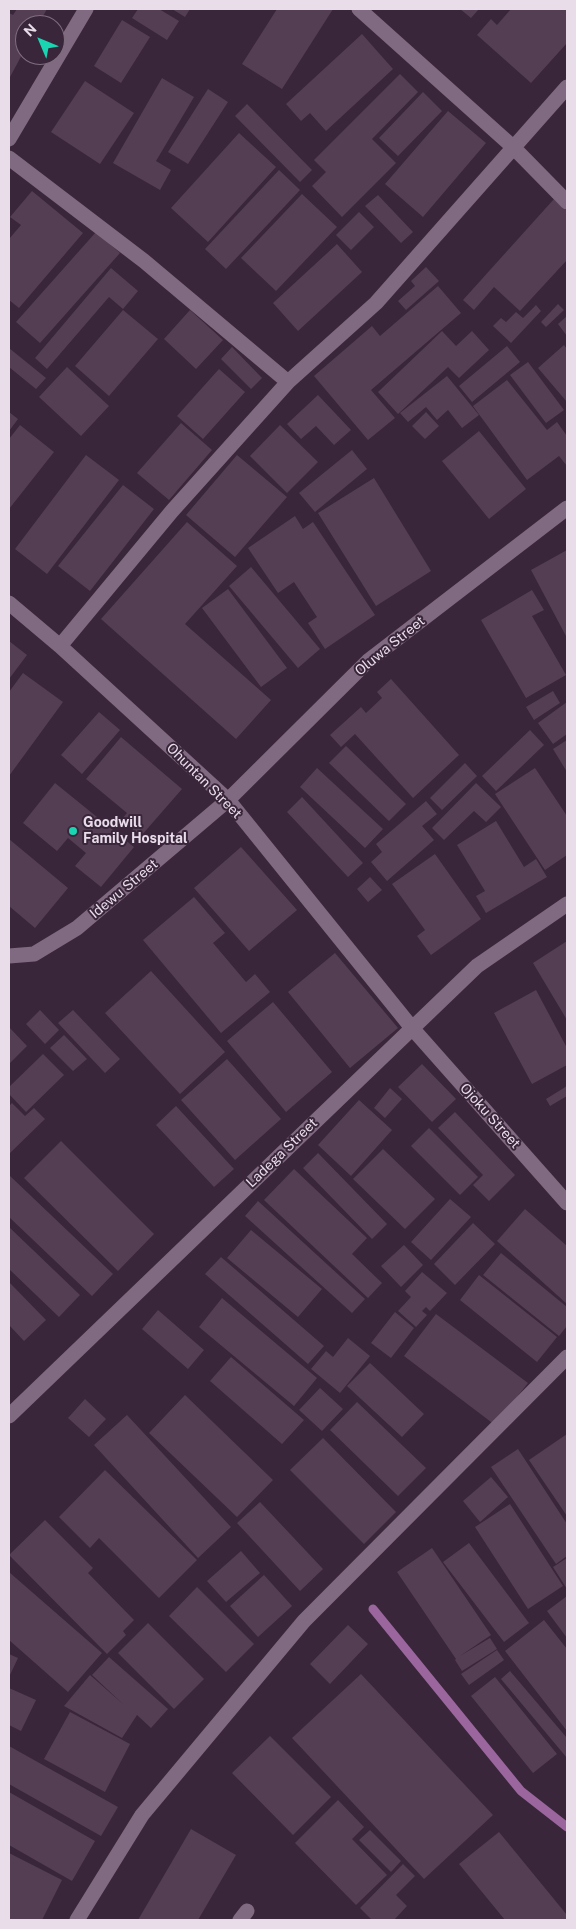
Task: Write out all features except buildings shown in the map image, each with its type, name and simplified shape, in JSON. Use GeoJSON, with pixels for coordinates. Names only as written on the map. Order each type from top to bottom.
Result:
{"type":"FeatureCollection","features":[{"type":"Feature","properties":{"kind":"street"},"geometry":{"type":"LineString","coordinates":[[9,139],[86,9]]}},
{"type":"Feature","properties":{"kind":"street"},"geometry":{"type":"LineString","coordinates":[[359,9],[513,147],[567,202]]}},
{"type":"Feature","properties":{"kind":"street"},"geometry":{"type":"LineString","coordinates":[[60,646],[172,511],[288,382],[376,303],[567,86]]}},
{"type":"Feature","properties":{"kind":"street"},"geometry":{"type":"LineString","coordinates":[[9,158],[144,261],[288,382]]}},
{"type":"Feature","properties":{"kind":"street","name":"Oluwa Street"},"geometry":{"type":"LineString","coordinates":[[228,800],[368,661],[567,508]]}},
{"type":"Feature","properties":{"kind":"street","name":"Ohuntan Street"},"geometry":{"type":"LineString","coordinates":[[9,603],[60,646],[228,800],[412,1028]]}},
{"type":"Feature","properties":{"kind":"street","name":"Idewu Street"},"geometry":{"type":"LineString","coordinates":[[9,956],[34,954],[77,928],[228,800]]}},
{"type":"Feature","properties":{"kind":"street","name":"Ladega Street"},"geometry":{"type":"LineString","coordinates":[[9,1416],[477,966],[567,904]]}},
{"type":"Feature","properties":{"kind":"street","name":"Ojoku Street"},"geometry":{"type":"LineString","coordinates":[[412,1028],[567,1203]]}},
{"type":"Feature","properties":{"kind":"street"},"geometry":{"type":"LineString","coordinates":[[77,1920],[142,1815],[304,1621],[358,1569],[567,1357]]}},
{"type":"Feature","properties":{"kind":"waterway"},"geometry":{"type":"LineString","coordinates":[[373,1609],[521,1791],[567,1827]]}},
{"type":"Feature","properties":{"kind":"place","name":"Goodwill Family Hospital"},"geometry":{"type":"Point","coordinates":[73,831]}}]}
